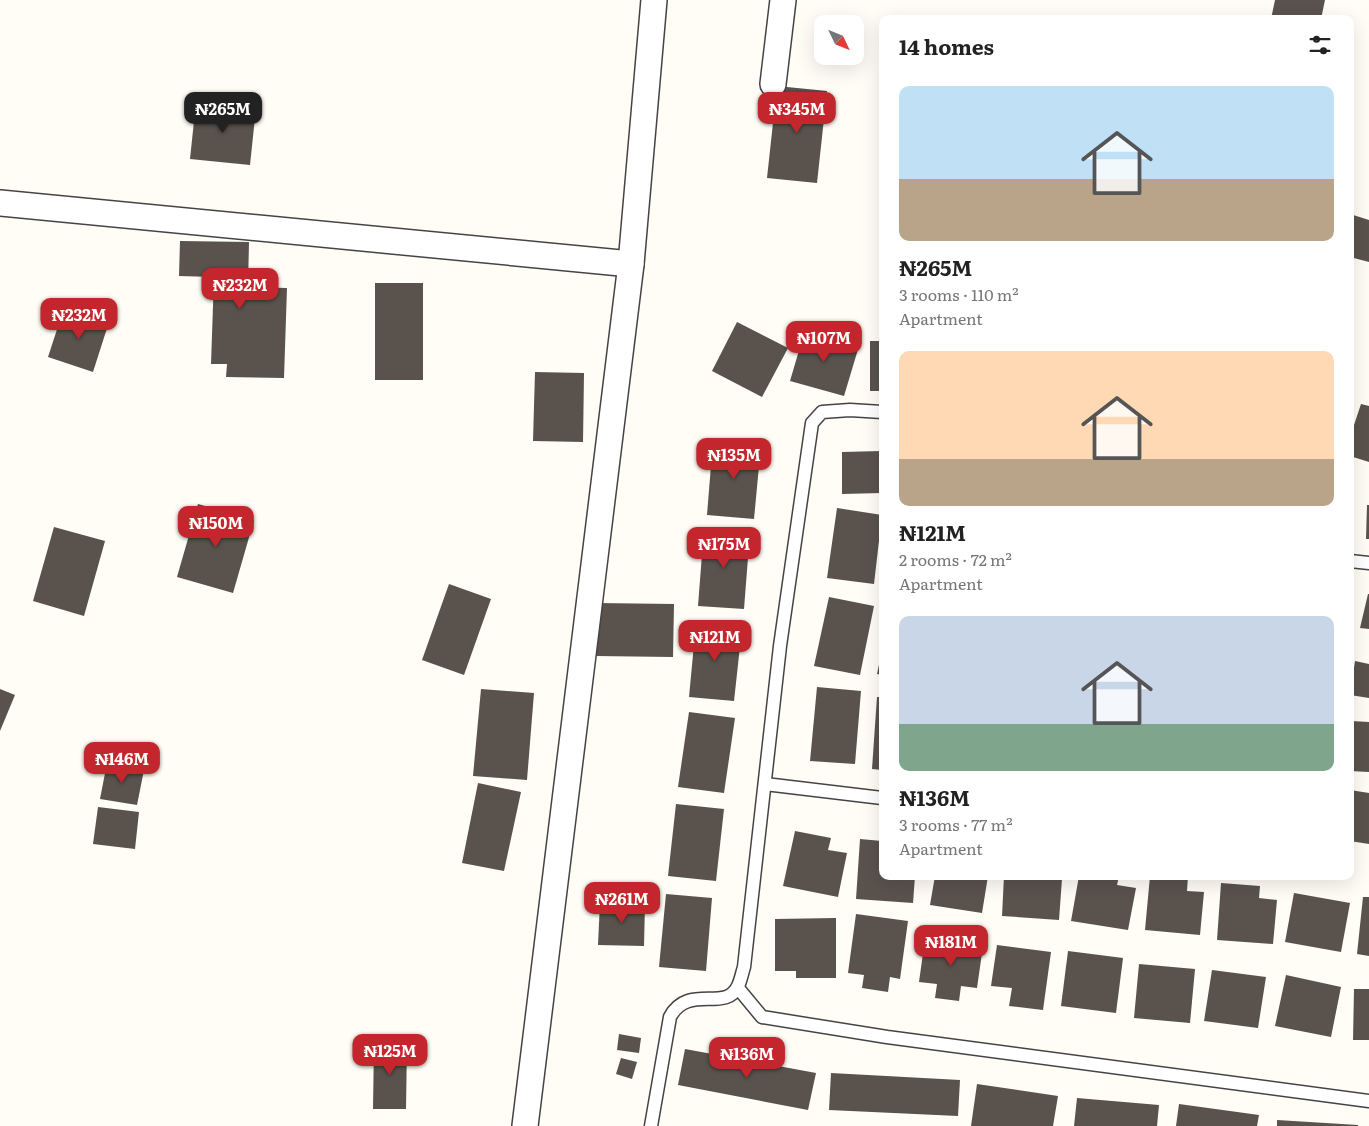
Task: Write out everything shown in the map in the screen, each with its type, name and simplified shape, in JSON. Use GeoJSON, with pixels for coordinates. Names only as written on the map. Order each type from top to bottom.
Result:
{"type":"FeatureCollection","features":[{"type":"Feature","properties":{"kind":"street"},"geometry":{"type":"LineString","coordinates":[[525,1126],[631,264],[654,0]]}},
{"type":"Feature","properties":{"kind":"street"},"geometry":{"type":"LineString","coordinates":[[773,84],[783,0]]}},
{"type":"Feature","properties":{"kind":"street"},"geometry":{"type":"LineString","coordinates":[[0,203],[631,264]]}},
{"type":"Feature","properties":{"kind":"lane"},"geometry":{"type":"LineString","coordinates":[[651,1126],[670,1017],[676,1006],[693,998],[723,999],[738,988],[744,967],[782,637],[812,423],[822,412],[850,410],[879,412]]}},
{"type":"Feature","properties":{"kind":"lane"},"geometry":{"type":"LineString","coordinates":[[1354,561],[1369,563]]}},
{"type":"Feature","properties":{"kind":"lane"},"geometry":{"type":"LineString","coordinates":[[765,784],[879,798]]}},
{"type":"Feature","properties":{"kind":"lane"},"geometry":{"type":"LineString","coordinates":[[738,988],[762,1017],[897,1039],[1369,1101]]}},
{"type":"Feature","properties":{"kind":"building"},"geometry":{"type":"Polygon","coordinates":[[[1275,0],[1325,0],[1322,15],[1272,15],[1275,0]]]}},
{"type":"Feature","properties":{"kind":"building"},"geometry":{"type":"Polygon","coordinates":[[[777,86],[827,91],[817,183],[767,178],[777,86]]]}},
{"type":"Feature","properties":{"kind":"building"},"geometry":{"type":"Polygon","coordinates":[[[196,102],[256,108],[250,165],[190,159],[196,102]]]}},
{"type":"Feature","properties":{"kind":"building"},"geometry":{"type":"Polygon","coordinates":[[[1354,215],[1369,220],[1369,262],[1354,258],[1354,215]]]}},
{"type":"Feature","properties":{"kind":"building"},"geometry":{"type":"Polygon","coordinates":[[[180,241],[249,242],[248,287],[287,288],[284,378],[226,377],[227,364],[211,364],[214,277],[179,276],[180,241]]]}},
{"type":"Feature","properties":{"kind":"building"},"geometry":{"type":"Polygon","coordinates":[[[375,283],[423,283],[423,380],[375,380],[375,283]]]}},
{"type":"Feature","properties":{"kind":"building"},"geometry":{"type":"Polygon","coordinates":[[[64,308],[109,322],[93,372],[48,357],[64,308]]]}},
{"type":"Feature","properties":{"kind":"building"},"geometry":{"type":"Polygon","coordinates":[[[737,322],[788,348],[762,397],[712,371],[737,322]]]}},
{"type":"Feature","properties":{"kind":"building"},"geometry":{"type":"Polygon","coordinates":[[[805,330],[859,346],[844,396],[790,381],[805,330]]]}},
{"type":"Feature","properties":{"kind":"building"},"geometry":{"type":"Polygon","coordinates":[[[870,341],[879,341],[879,391],[870,391],[870,341]]]}},
{"type":"Feature","properties":{"kind":"building"},"geometry":{"type":"Polygon","coordinates":[[[535,372],[584,373],[583,442],[533,441],[535,372]]]}},
{"type":"Feature","properties":{"kind":"building"},"geometry":{"type":"Polygon","coordinates":[[[1361,404],[1369,406],[1369,462],[1354,457],[1354,425],[1361,404]]]}},
{"type":"Feature","properties":{"kind":"building"},"geometry":{"type":"Polygon","coordinates":[[[713,441],[761,445],[754,519],[707,515],[713,441]]]}},
{"type":"Feature","properties":{"kind":"building"},"geometry":{"type":"Polygon","coordinates":[[[879,451],[879,493],[842,494],[842,452],[879,451]]]}},
{"type":"Feature","properties":{"kind":"building"},"geometry":{"type":"Polygon","coordinates":[[[198,504],[254,520],[233,593],[177,577],[198,504]]]}},
{"type":"Feature","properties":{"kind":"building"},"geometry":{"type":"Polygon","coordinates":[[[1367,505],[1369,505],[1369,539],[1366,539],[1367,505]]]}},
{"type":"Feature","properties":{"kind":"building"},"geometry":{"type":"Polygon","coordinates":[[[837,508],[879,515],[879,541],[874,584],[827,578],[837,508]]]}},
{"type":"Feature","properties":{"kind":"building"},"geometry":{"type":"Polygon","coordinates":[[[54,527],[105,541],[84,616],[33,601],[54,527]]]}},
{"type":"Feature","properties":{"kind":"building"},"geometry":{"type":"Polygon","coordinates":[[[704,528],[750,532],[744,609],[698,606],[704,528]]]}},
{"type":"Feature","properties":{"kind":"building"},"geometry":{"type":"Polygon","coordinates":[[[449,584],[491,599],[464,675],[422,660],[449,584]]]}},
{"type":"Feature","properties":{"kind":"building"},"geometry":{"type":"Polygon","coordinates":[[[1369,594],[1369,629],[1360,628],[1369,594]]]}},
{"type":"Feature","properties":{"kind":"building"},"geometry":{"type":"Polygon","coordinates":[[[829,597],[874,606],[860,675],[814,666],[829,597]]]}},
{"type":"Feature","properties":{"kind":"building"},"geometry":{"type":"Polygon","coordinates":[[[596,603],[674,604],[673,657],[595,656],[596,603]]]}},
{"type":"Feature","properties":{"kind":"building"},"geometry":{"type":"Polygon","coordinates":[[[696,623],[742,628],[734,701],[689,697],[696,623]]]}},
{"type":"Feature","properties":{"kind":"building"},"geometry":{"type":"Polygon","coordinates":[[[1355,661],[1369,664],[1369,698],[1354,696],[1355,661]]]}},
{"type":"Feature","properties":{"kind":"building"},"geometry":{"type":"Polygon","coordinates":[[[817,687],[861,691],[855,764],[810,761],[817,687]]]}},
{"type":"Feature","properties":{"kind":"building"},"geometry":{"type":"Polygon","coordinates":[[[0,689],[15,695],[0,731],[0,689]]]}},
{"type":"Feature","properties":{"kind":"building"},"geometry":{"type":"Polygon","coordinates":[[[481,689],[534,693],[527,780],[473,776],[481,689]]]}},
{"type":"Feature","properties":{"kind":"building"},"geometry":{"type":"Polygon","coordinates":[[[877,697],[879,697],[879,770],[872,769],[877,697]]]}},
{"type":"Feature","properties":{"kind":"building"},"geometry":{"type":"Polygon","coordinates":[[[689,712],[735,718],[724,793],[678,787],[689,712]]]}},
{"type":"Feature","properties":{"kind":"building"},"geometry":{"type":"Polygon","coordinates":[[[1354,721],[1369,722],[1369,772],[1354,771],[1354,721]]]}},
{"type":"Feature","properties":{"kind":"building"},"geometry":{"type":"Polygon","coordinates":[[[107,763],[144,770],[137,805],[100,799],[107,763]]]}},
{"type":"Feature","properties":{"kind":"building"},"geometry":{"type":"Polygon","coordinates":[[[478,783],[521,792],[504,871],[462,863],[478,783]]]}},
{"type":"Feature","properties":{"kind":"building"},"geometry":{"type":"Polygon","coordinates":[[[1354,791],[1369,793],[1369,844],[1354,842],[1354,791]]]}},
{"type":"Feature","properties":{"kind":"building"},"geometry":{"type":"Polygon","coordinates":[[[676,804],[724,809],[716,881],[668,876],[676,804]]]}},
{"type":"Feature","properties":{"kind":"building"},"geometry":{"type":"Polygon","coordinates":[[[98,807],[139,812],[135,849],[93,844],[98,807]]]}},
{"type":"Feature","properties":{"kind":"building"},"geometry":{"type":"Polygon","coordinates":[[[795,831],[831,838],[828,850],[847,853],[838,897],[783,886],[795,831]]]}},
{"type":"Feature","properties":{"kind":"building"},"geometry":{"type":"Polygon","coordinates":[[[860,839],[879,841],[879,880],[915,880],[913,903],[856,899],[860,839]]]}},
{"type":"Feature","properties":{"kind":"building"},"geometry":{"type":"Polygon","coordinates":[[[934,880],[987,880],[982,913],[930,905],[934,880]]]}},
{"type":"Feature","properties":{"kind":"building"},"geometry":{"type":"Polygon","coordinates":[[[1004,880],[1062,880],[1059,920],[1002,916],[1004,880]]]}},
{"type":"Feature","properties":{"kind":"building"},"geometry":{"type":"Polygon","coordinates":[[[1078,880],[1118,880],[1117,885],[1136,888],[1128,930],[1071,921],[1078,880]]]}},
{"type":"Feature","properties":{"kind":"building"},"geometry":{"type":"Polygon","coordinates":[[[1150,880],[1188,880],[1187,891],[1204,892],[1200,935],[1145,930],[1150,880]]]}},
{"type":"Feature","properties":{"kind":"building"},"geometry":{"type":"Polygon","coordinates":[[[1221,883],[1260,886],[1259,898],[1277,900],[1273,944],[1217,940],[1221,883]]]}},
{"type":"Feature","properties":{"kind":"building"},"geometry":{"type":"Polygon","coordinates":[[[1294,893],[1350,903],[1341,952],[1285,942],[1294,893]]]}},
{"type":"Feature","properties":{"kind":"building"},"geometry":{"type":"Polygon","coordinates":[[[666,894],[712,898],[706,971],[659,967],[666,894]]]}},
{"type":"Feature","properties":{"kind":"building"},"geometry":{"type":"Polygon","coordinates":[[[1363,897],[1369,897],[1369,956],[1357,954],[1363,897]]]}},
{"type":"Feature","properties":{"kind":"building"},"geometry":{"type":"Polygon","coordinates":[[[600,902],[645,903],[644,946],[598,945],[600,902]]]}},
{"type":"Feature","properties":{"kind":"building"},"geometry":{"type":"Polygon","coordinates":[[[856,914],[908,921],[900,979],[890,977],[888,992],[862,988],[864,975],[848,973],[856,914]]]}},
{"type":"Feature","properties":{"kind":"building"},"geometry":{"type":"Polygon","coordinates":[[[836,918],[836,978],[796,978],[796,971],[775,971],[775,919],[836,918]]]}},
{"type":"Feature","properties":{"kind":"building"},"geometry":{"type":"Polygon","coordinates":[[[925,939],[983,946],[977,988],[961,986],[959,1001],[935,998],[937,984],[919,982],[925,939]]]}},
{"type":"Feature","properties":{"kind":"building"},"geometry":{"type":"Polygon","coordinates":[[[997,945],[1051,952],[1043,1010],[1009,1006],[1012,988],[991,986],[997,945]]]}},
{"type":"Feature","properties":{"kind":"building"},"geometry":{"type":"Polygon","coordinates":[[[1068,951],[1123,958],[1116,1013],[1061,1006],[1068,951]]]}},
{"type":"Feature","properties":{"kind":"building"},"geometry":{"type":"Polygon","coordinates":[[[1139,964],[1195,969],[1190,1023],[1134,1018],[1139,964]]]}},
{"type":"Feature","properties":{"kind":"building"},"geometry":{"type":"Polygon","coordinates":[[[1212,970],[1266,977],[1258,1028],[1204,1021],[1212,970]]]}},
{"type":"Feature","properties":{"kind":"building"},"geometry":{"type":"Polygon","coordinates":[[[1286,975],[1341,987],[1331,1037],[1275,1026],[1286,975]]]}},
{"type":"Feature","properties":{"kind":"building"},"geometry":{"type":"Polygon","coordinates":[[[1354,989],[1369,989],[1369,1040],[1353,1040],[1354,989]]]}},
{"type":"Feature","properties":{"kind":"building"},"geometry":{"type":"Polygon","coordinates":[[[619,1034],[641,1038],[639,1053],[617,1050],[619,1034]]]}},
{"type":"Feature","properties":{"kind":"building"},"geometry":{"type":"Polygon","coordinates":[[[374,1043],[407,1043],[406,1109],[373,1109],[374,1043]]]}},
{"type":"Feature","properties":{"kind":"building"},"geometry":{"type":"Polygon","coordinates":[[[685,1049],[816,1073],[808,1110],[678,1085],[685,1049]]]}},
{"type":"Feature","properties":{"kind":"building"},"geometry":{"type":"Polygon","coordinates":[[[621,1058],[637,1062],[632,1079],[616,1074],[621,1058]]]}},
{"type":"Feature","properties":{"kind":"building"},"geometry":{"type":"Polygon","coordinates":[[[831,1073],[960,1080],[958,1116],[829,1110],[831,1073]]]}},
{"type":"Feature","properties":{"kind":"building"},"geometry":{"type":"Polygon","coordinates":[[[977,1084],[1058,1096],[1053,1126],[971,1126],[977,1084]]]}},
{"type":"Feature","properties":{"kind":"building"},"geometry":{"type":"Polygon","coordinates":[[[1077,1098],[1159,1105],[1157,1126],[1074,1126],[1077,1098]]]}},
{"type":"Feature","properties":{"kind":"building"},"geometry":{"type":"Polygon","coordinates":[[[1179,1104],[1259,1115],[1257,1126],[1176,1126],[1179,1104]]]}},
{"type":"Feature","properties":{"kind":"building"},"geometry":{"type":"Polygon","coordinates":[[[1277,1120],[1358,1125],[1358,1126],[1277,1126],[1277,1120]]]}}]}
